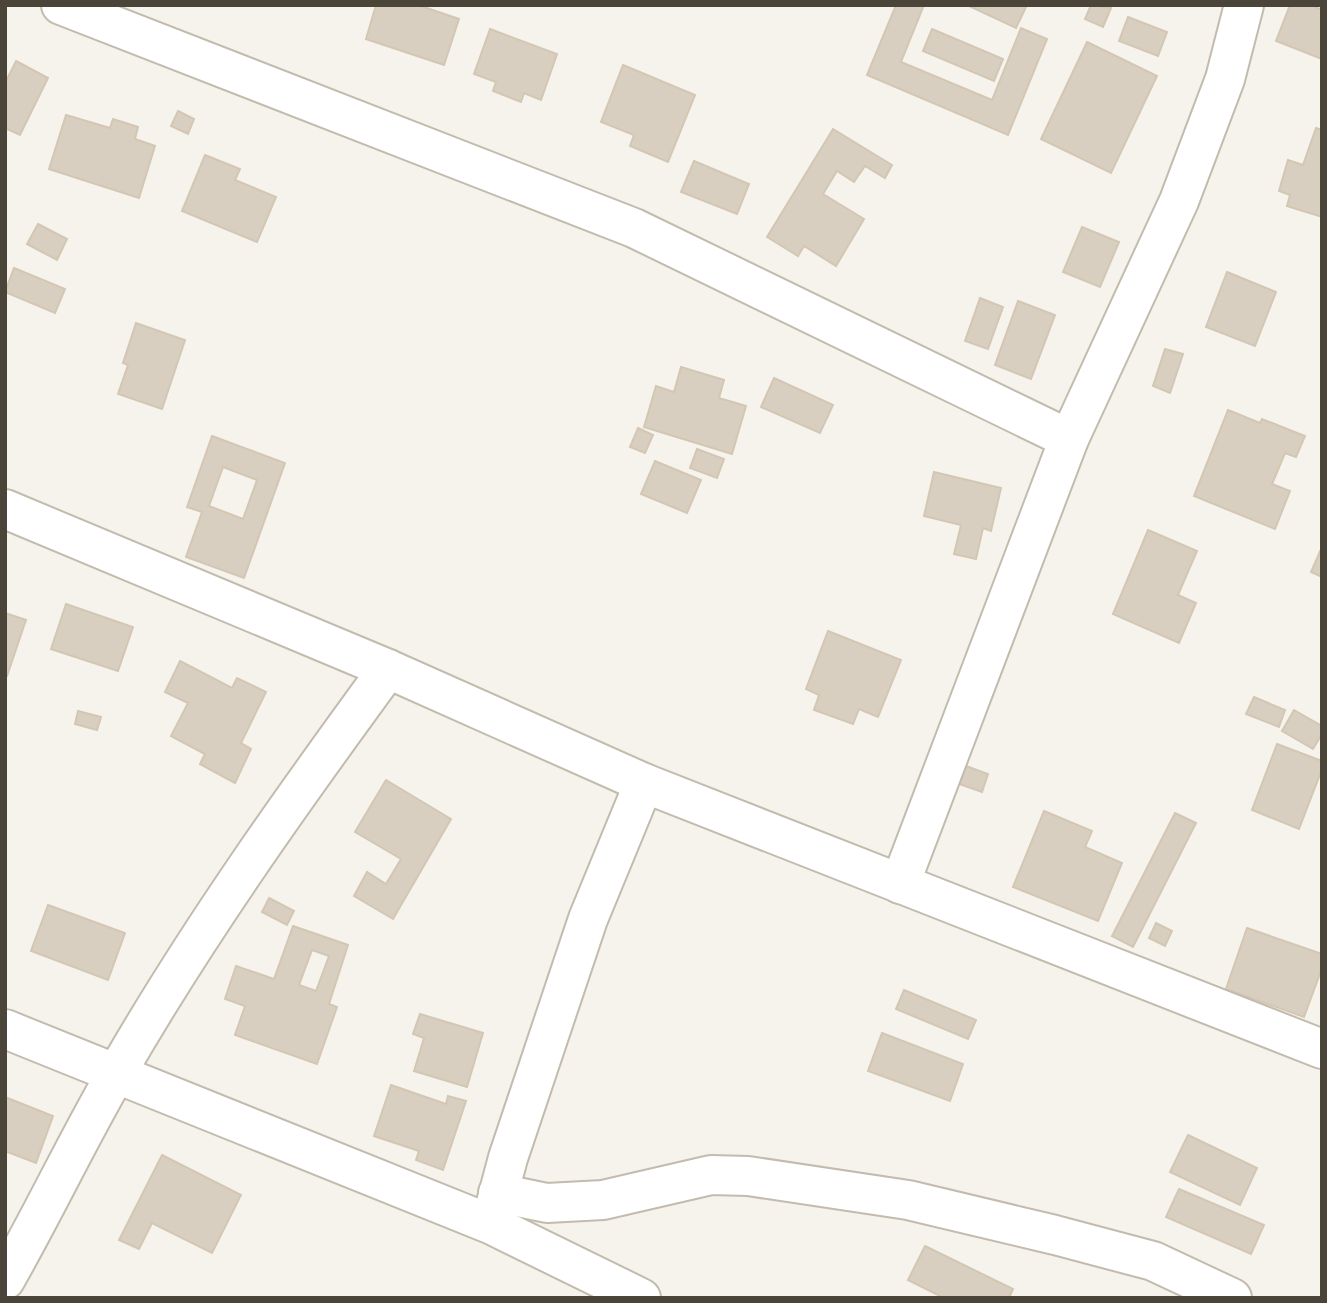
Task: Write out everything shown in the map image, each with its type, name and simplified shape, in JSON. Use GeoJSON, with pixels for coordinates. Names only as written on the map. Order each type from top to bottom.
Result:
{"type":"FeatureCollection","features":[{"type":"Feature","properties":{"kind":"street"},"geometry":{"type":"LineString","coordinates":[[61,5],[634,228],[1069,439]]}},
{"type":"Feature","properties":{"kind":"street"},"geometry":{"type":"LineString","coordinates":[[900,884],[1069,439],[1179,201],[1226,79],[1244,5]]}},
{"type":"Feature","properties":{"kind":"street"},"geometry":{"type":"LineString","coordinates":[[5,509],[388,668],[644,783],[1322,1049]]}},
{"type":"Feature","properties":{"kind":"street"},"geometry":{"type":"LineString","coordinates":[[5,1280],[116,1074],[202,935],[299,791],[388,668]]}},
{"type":"Feature","properties":{"kind":"street"},"geometry":{"type":"LineString","coordinates":[[494,1208],[588,919],[644,783]]}},
{"type":"Feature","properties":{"kind":"street"},"geometry":{"type":"LineString","coordinates":[[5,1029],[116,1074],[494,1208],[641,1298]]}},
{"type":"Feature","properties":{"kind":"street"},"geometry":{"type":"LineString","coordinates":[[494,1208],[603,1200],[711,1175],[748,1176],[908,1200],[1055,1235],[1153,1261],[1232,1298]]}},
{"type":"Feature","properties":{"kind":"building"},"geometry":{"type":"Polygon","coordinates":[[[376,5],[418,5],[459,19],[444,65],[366,39],[376,5]]]}},
{"type":"Feature","properties":{"kind":"building"},"geometry":{"type":"Polygon","coordinates":[[[896,5],[924,5],[901,62],[992,100],[1021,28],[1047,39],[1008,135],[867,75],[896,5]]]}},
{"type":"Feature","properties":{"kind":"building"},"geometry":{"type":"Polygon","coordinates":[[[967,5],[1027,5],[1016,28],[967,5]]]}},
{"type":"Feature","properties":{"kind":"building"},"geometry":{"type":"Polygon","coordinates":[[[1091,5],[1111,8],[1103,27],[1085,19],[1091,5]]]}},
{"type":"Feature","properties":{"kind":"building"},"geometry":{"type":"Polygon","coordinates":[[[1290,5],[1311,5],[1322,10],[1322,59],[1276,41],[1290,5]]]}},
{"type":"Feature","properties":{"kind":"building"},"geometry":{"type":"Polygon","coordinates":[[[1128,17],[1167,32],[1158,56],[1119,41],[1128,17]]]}},
{"type":"Feature","properties":{"kind":"building"},"geometry":{"type":"Polygon","coordinates":[[[490,29],[557,54],[541,100],[524,93],[521,102],[493,91],[496,82],[474,74],[490,29]]]}},
{"type":"Feature","properties":{"kind":"building"},"geometry":{"type":"Polygon","coordinates":[[[932,29],[1003,59],[994,81],[923,51],[932,29]]]}},
{"type":"Feature","properties":{"kind":"building"},"geometry":{"type":"Polygon","coordinates":[[[1087,42],[1157,76],[1111,173],[1041,139],[1087,42]]]}},
{"type":"Feature","properties":{"kind":"building"},"geometry":{"type":"Polygon","coordinates":[[[16,61],[48,78],[20,135],[5,128],[5,83],[16,61]]]}},
{"type":"Feature","properties":{"kind":"building"},"geometry":{"type":"Polygon","coordinates":[[[623,65],[695,95],[668,162],[630,146],[634,135],[601,122],[623,65]]]}},
{"type":"Feature","properties":{"kind":"building"},"geometry":{"type":"Polygon","coordinates":[[[178,111],[194,119],[188,134],[171,126],[178,111]]]}},
{"type":"Feature","properties":{"kind":"building"},"geometry":{"type":"Polygon","coordinates":[[[66,115],[110,128],[113,119],[138,127],[135,139],[155,146],[139,198],[49,169],[66,115]]]}},
{"type":"Feature","properties":{"kind":"building"},"geometry":{"type":"Polygon","coordinates":[[[1316,128],[1322,130],[1322,217],[1287,206],[1290,195],[1279,191],[1288,160],[1303,165],[1316,128]]]}},
{"type":"Feature","properties":{"kind":"building"},"geometry":{"type":"Polygon","coordinates":[[[833,129],[892,165],[885,178],[865,166],[854,182],[837,171],[823,194],[864,219],[836,266],[804,246],[798,256],[767,237],[833,129]]]}},
{"type":"Feature","properties":{"kind":"building"},"geometry":{"type":"Polygon","coordinates":[[[205,155],[240,169],[235,180],[276,197],[257,242],[182,211],[205,155]]]}},
{"type":"Feature","properties":{"kind":"building"},"geometry":{"type":"Polygon","coordinates":[[[694,161],[749,184],[737,214],[681,192],[694,161]]]}},
{"type":"Feature","properties":{"kind":"building"},"geometry":{"type":"Polygon","coordinates":[[[38,224],[67,239],[57,260],[27,244],[38,224]]]}},
{"type":"Feature","properties":{"kind":"building"},"geometry":{"type":"Polygon","coordinates":[[[1082,227],[1119,242],[1100,287],[1063,272],[1082,227]]]}},
{"type":"Feature","properties":{"kind":"building"},"geometry":{"type":"Polygon","coordinates":[[[14,268],[65,289],[55,313],[5,292],[14,268]]]}},
{"type":"Feature","properties":{"kind":"building"},"geometry":{"type":"Polygon","coordinates":[[[1227,272],[1276,292],[1255,346],[1206,327],[1227,272]]]}},
{"type":"Feature","properties":{"kind":"building"},"geometry":{"type":"Polygon","coordinates":[[[980,298],[1003,307],[988,349],[965,341],[980,298]]]}},
{"type":"Feature","properties":{"kind":"building"},"geometry":{"type":"Polygon","coordinates":[[[1018,301],[1055,315],[1031,379],[995,365],[1018,301]]]}},
{"type":"Feature","properties":{"kind":"building"},"geometry":{"type":"Polygon","coordinates":[[[136,323],[185,340],[162,409],[118,394],[128,365],[123,363],[136,323]]]}},
{"type":"Feature","properties":{"kind":"building"},"geometry":{"type":"Polygon","coordinates":[[[1165,349],[1183,354],[1170,393],[1153,386],[1165,349]]]}},
{"type":"Feature","properties":{"kind":"building"},"geometry":{"type":"Polygon","coordinates":[[[681,367],[724,380],[719,398],[746,406],[732,454],[644,427],[656,386],[674,392],[681,367]]]}},
{"type":"Feature","properties":{"kind":"building"},"geometry":{"type":"Polygon","coordinates":[[[774,378],[833,405],[820,433],[761,407],[774,378]]]}},
{"type":"Feature","properties":{"kind":"building"},"geometry":{"type":"Polygon","coordinates":[[[1228,410],[1260,423],[1262,419],[1305,436],[1296,457],[1285,453],[1272,484],[1290,491],[1275,529],[1194,496],[1228,410]]]}},
{"type":"Feature","properties":{"kind":"building"},"geometry":{"type":"Polygon","coordinates":[[[638,428],[653,435],[645,453],[630,447],[638,428]]]}},
{"type":"Feature","properties":{"kind":"building"},"geometry":{"type":"Polygon","coordinates":[[[212,436],[285,463],[244,578],[186,557],[202,512],[187,507],[212,436]],[[223,467],[209,506],[243,519],[257,480],[223,467]]]}},
{"type":"Feature","properties":{"kind":"building"},"geometry":{"type":"Polygon","coordinates":[[[697,449],[724,459],[717,478],[690,468],[697,449]]]}},
{"type":"Feature","properties":{"kind":"building"},"geometry":{"type":"Polygon","coordinates":[[[655,461],[701,480],[687,513],[641,494],[655,461]]]}},
{"type":"Feature","properties":{"kind":"building"},"geometry":{"type":"Polygon","coordinates":[[[934,472],[1001,488],[991,531],[983,528],[976,559],[954,554],[961,525],[924,516],[934,472]]]}},
{"type":"Feature","properties":{"kind":"building"},"geometry":{"type":"Polygon","coordinates":[[[1148,530],[1197,551],[1178,595],[1196,603],[1179,643],[1113,614],[1148,530]]]}},
{"type":"Feature","properties":{"kind":"building"},"geometry":{"type":"Polygon","coordinates":[[[1322,547],[1322,577],[1311,572],[1322,547]]]}},
{"type":"Feature","properties":{"kind":"building"},"geometry":{"type":"Polygon","coordinates":[[[66,604],[133,627],[118,671],[51,649],[66,604]]]}},
{"type":"Feature","properties":{"kind":"building"},"geometry":{"type":"Polygon","coordinates":[[[5,613],[26,620],[7,676],[5,676],[5,613]]]}},
{"type":"Feature","properties":{"kind":"building"},"geometry":{"type":"Polygon","coordinates":[[[828,631],[901,660],[878,717],[859,709],[853,724],[814,710],[819,695],[806,689],[828,631]]]}},
{"type":"Feature","properties":{"kind":"building"},"geometry":{"type":"Polygon","coordinates":[[[180,661],[232,688],[237,678],[266,692],[241,743],[251,749],[235,783],[200,764],[205,754],[171,736],[188,703],[165,692],[180,661]]]}},
{"type":"Feature","properties":{"kind":"building"},"geometry":{"type":"Polygon","coordinates":[[[1254,697],[1285,710],[1279,727],[1246,714],[1254,697]]]}},
{"type":"Feature","properties":{"kind":"building"},"geometry":{"type":"Polygon","coordinates":[[[1294,710],[1322,726],[1322,734],[1313,749],[1282,731],[1294,710]]]}},
{"type":"Feature","properties":{"kind":"building"},"geometry":{"type":"Polygon","coordinates":[[[78,711],[101,717],[97,730],[75,724],[78,711]]]}},
{"type":"Feature","properties":{"kind":"building"},"geometry":{"type":"Polygon","coordinates":[[[1277,744],[1322,761],[1322,769],[1299,829],[1252,810],[1277,744]]]}},
{"type":"Feature","properties":{"kind":"building"},"geometry":{"type":"Polygon","coordinates":[[[966,766],[988,774],[982,792],[959,784],[966,766]]]}},
{"type":"Feature","properties":{"kind":"building"},"geometry":{"type":"Polygon","coordinates":[[[386,780],[451,819],[393,919],[354,896],[367,872],[386,884],[401,859],[355,832],[386,780]]]}},
{"type":"Feature","properties":{"kind":"building"},"geometry":{"type":"Polygon","coordinates":[[[1044,811],[1092,831],[1085,847],[1122,863],[1098,921],[1013,887],[1044,811]]]}},
{"type":"Feature","properties":{"kind":"building"},"geometry":{"type":"Polygon","coordinates":[[[1175,813],[1196,823],[1133,947],[1112,936],[1175,813]]]}},
{"type":"Feature","properties":{"kind":"building"},"geometry":{"type":"Polygon","coordinates":[[[269,898],[294,911],[287,925],[262,912],[269,898]]]}},
{"type":"Feature","properties":{"kind":"building"},"geometry":{"type":"Polygon","coordinates":[[[48,905],[125,933],[108,980],[31,951],[48,905]]]}},
{"type":"Feature","properties":{"kind":"building"},"geometry":{"type":"Polygon","coordinates":[[[1156,923],[1172,931],[1165,946],[1149,938],[1156,923]]]}},
{"type":"Feature","properties":{"kind":"building"},"geometry":{"type":"Polygon","coordinates":[[[293,926],[348,945],[329,1004],[337,1007],[317,1064],[235,1035],[245,1006],[225,999],[236,966],[274,979],[293,926]],[[312,950],[299,985],[316,991],[329,956],[312,950]]]}},
{"type":"Feature","properties":{"kind":"building"},"geometry":{"type":"Polygon","coordinates":[[[1247,928],[1322,954],[1322,968],[1304,1017],[1226,989],[1247,928]]]}},
{"type":"Feature","properties":{"kind":"building"},"geometry":{"type":"Polygon","coordinates":[[[904,990],[976,1020],[968,1039],[896,1009],[904,990]]]}},
{"type":"Feature","properties":{"kind":"building"},"geometry":{"type":"Polygon","coordinates":[[[420,1014],[483,1033],[467,1087],[414,1071],[424,1038],[413,1034],[420,1014]]]}},
{"type":"Feature","properties":{"kind":"building"},"geometry":{"type":"Polygon","coordinates":[[[882,1033],[963,1064],[950,1101],[868,1071],[882,1033]]]}},
{"type":"Feature","properties":{"kind":"building"},"geometry":{"type":"Polygon","coordinates":[[[391,1085],[446,1104],[448,1096],[466,1101],[443,1170],[416,1160],[419,1151],[374,1136],[391,1085]]]}},
{"type":"Feature","properties":{"kind":"building"},"geometry":{"type":"Polygon","coordinates":[[[5,1097],[53,1116],[36,1163],[5,1151],[5,1097]]]}},
{"type":"Feature","properties":{"kind":"building"},"geometry":{"type":"Polygon","coordinates":[[[1188,1135],[1257,1168],[1240,1205],[1170,1172],[1188,1135]]]}},
{"type":"Feature","properties":{"kind":"building"},"geometry":{"type":"Polygon","coordinates":[[[162,1155],[241,1195],[212,1253],[152,1223],[139,1249],[119,1240],[162,1155]]]}},
{"type":"Feature","properties":{"kind":"building"},"geometry":{"type":"Polygon","coordinates":[[[1179,1189],[1264,1225],[1251,1254],[1166,1217],[1179,1189]]]}},
{"type":"Feature","properties":{"kind":"building"},"geometry":{"type":"Polygon","coordinates":[[[925,1246],[1013,1289],[1009,1298],[944,1298],[908,1280],[925,1246]]]}}]}
